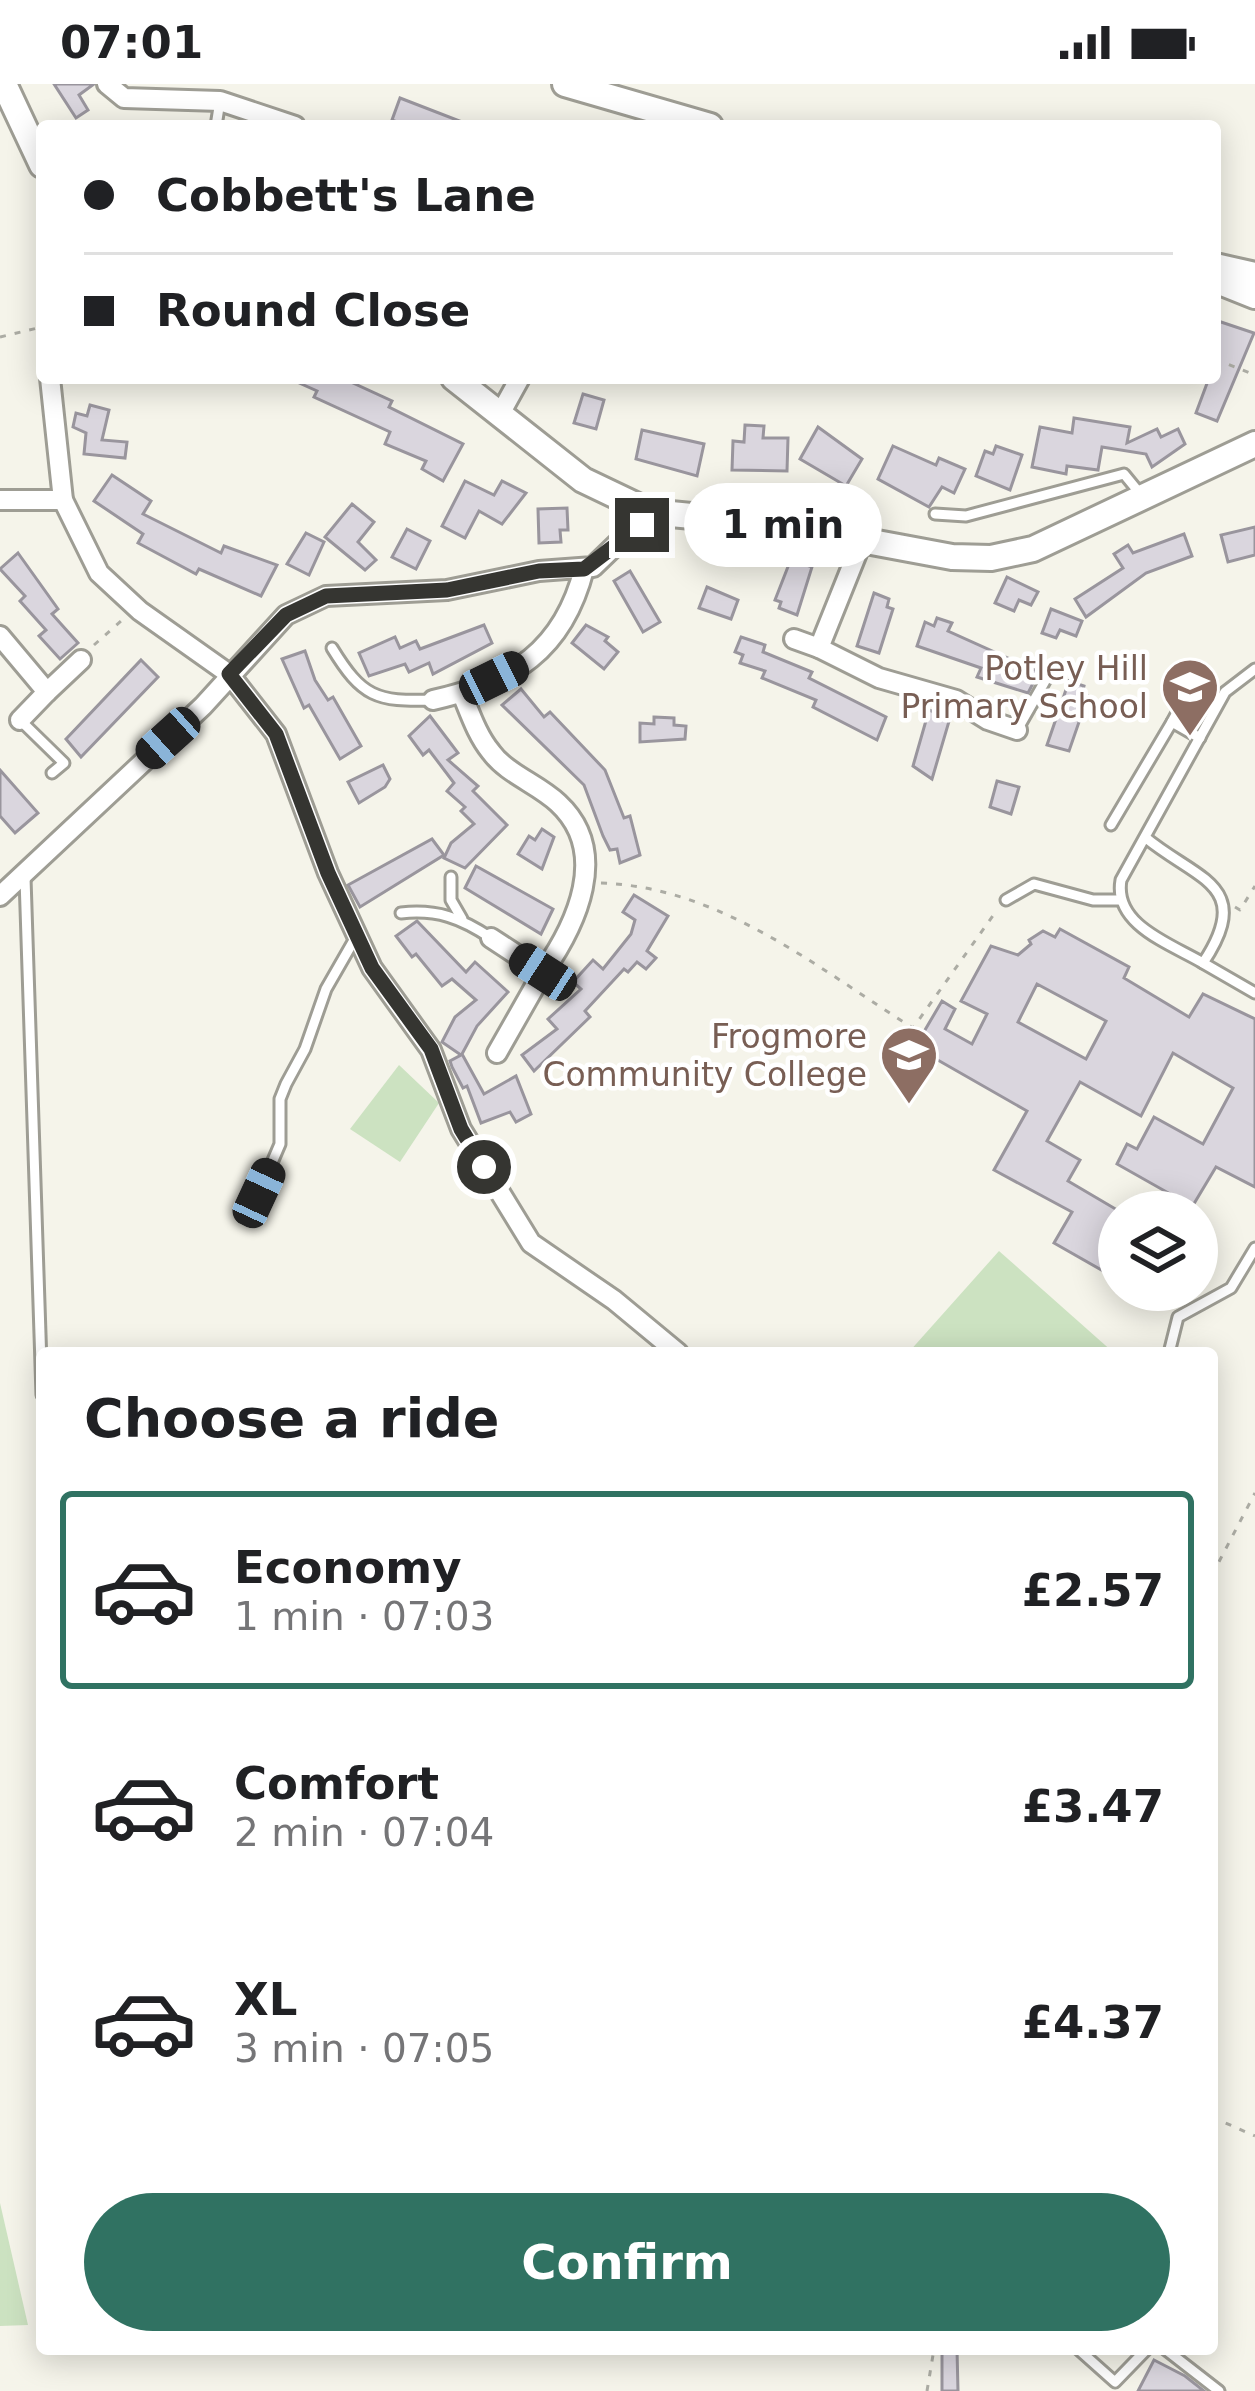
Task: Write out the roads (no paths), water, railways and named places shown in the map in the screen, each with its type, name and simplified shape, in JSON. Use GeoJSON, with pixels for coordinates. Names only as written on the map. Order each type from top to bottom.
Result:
{"type":"FeatureCollection","features":[{"type":"Feature","properties":{"kind":"street"},"geometry":{"type":"LineString","coordinates":[[4,84],[36,153]]}},
{"type":"Feature","properties":{"kind":"street"},"geometry":{"type":"LineString","coordinates":[[107,84],[124,98],[220,101],[281,120]]}},
{"type":"Feature","properties":{"kind":"street"},"geometry":{"type":"LineString","coordinates":[[565,84],[689,120]]}},
{"type":"Feature","properties":{"kind":"street"},"geometry":{"type":"LineString","coordinates":[[1221,267],[1255,275]]}},
{"type":"Feature","properties":{"kind":"street"},"geometry":{"type":"LineString","coordinates":[[1221,282],[1255,296]]}},
{"type":"Feature","properties":{"kind":"street"},"geometry":{"type":"LineString","coordinates":[[51,384],[63,500],[99,573],[140,611],[229,674],[252,699],[288,758],[328,873],[372,968],[431,1049],[461,1129],[531,1243],[614,1300],[671,1347]]}},
{"type":"Feature","properties":{"kind":"street"},"geometry":{"type":"LineString","coordinates":[[462,384],[583,480],[650,512],[775,524],[952,557],[991,558],[1033,549],[1146,500],[1255,444]]}},
{"type":"Feature","properties":{"kind":"street"},"geometry":{"type":"LineString","coordinates":[[500,414],[517,384]]}},
{"type":"Feature","properties":{"kind":"street"},"geometry":{"type":"LineString","coordinates":[[0,500],[63,500]]}},
{"type":"Feature","properties":{"kind":"street"},"geometry":{"type":"LineString","coordinates":[[0,896],[203,706],[286,615],[326,596],[447,590],[539,571],[584,569],[642,525],[650,512]]}},
{"type":"Feature","properties":{"kind":"street"},"geometry":{"type":"LineString","coordinates":[[818,648],[862,541]]}},
{"type":"Feature","properties":{"kind":"street"},"geometry":{"type":"LineString","coordinates":[[433,700],[462,694],[552,644],[574,609],[584,569]]}},
{"type":"Feature","properties":{"kind":"street"},"geometry":{"type":"LineString","coordinates":[[0,637],[47,692]]}},
{"type":"Feature","properties":{"kind":"street"},"geometry":{"type":"LineString","coordinates":[[794,639],[879,678],[956,700],[1017,730]]}},
{"type":"Feature","properties":{"kind":"street"},"geometry":{"type":"LineString","coordinates":[[20,719],[81,660]]}},
{"type":"Feature","properties":{"kind":"street"},"geometry":{"type":"LineString","coordinates":[[462,694],[494,757],[559,803],[576,826],[583,847],[574,927],[497,1052]]}},
{"type":"Feature","properties":{"kind":"street"},"geometry":{"type":"LineString","coordinates":[[490,938],[543,972]]}},
{"type":"Feature","properties":{"kind":"lane"},"geometry":{"type":"LineString","coordinates":[[217,120],[220,101]]}},
{"type":"Feature","properties":{"kind":"lane"},"geometry":{"type":"LineString","coordinates":[[935,514],[966,516],[1124,474],[1146,500]]}},
{"type":"Feature","properties":{"kind":"lane"},"geometry":{"type":"LineString","coordinates":[[332,648],[355,686],[392,701],[433,700]]}},
{"type":"Feature","properties":{"kind":"lane"},"geometry":{"type":"LineString","coordinates":[[1255,669],[1226,692],[1121,880],[1120,901],[1130,918],[1255,993]]}},
{"type":"Feature","properties":{"kind":"lane"},"geometry":{"type":"LineString","coordinates":[[1111,825],[1199,672]]}},
{"type":"Feature","properties":{"kind":"lane"},"geometry":{"type":"LineString","coordinates":[[1017,730],[1045,681]]}},
{"type":"Feature","properties":{"kind":"lane"},"geometry":{"type":"LineString","coordinates":[[20,719],[64,763],[52,773]]}},
{"type":"Feature","properties":{"kind":"lane"},"geometry":{"type":"LineString","coordinates":[[1172,722],[1200,738]]}},
{"type":"Feature","properties":{"kind":"lane"},"geometry":{"type":"LineString","coordinates":[[1147,838],[1219,884],[1229,903],[1227,923],[1203,963]]}},
{"type":"Feature","properties":{"kind":"lane"},"geometry":{"type":"LineString","coordinates":[[25,872],[40,1347]]}},
{"type":"Feature","properties":{"kind":"lane"},"geometry":{"type":"LineString","coordinates":[[451,877],[451,900],[462,919]]}},
{"type":"Feature","properties":{"kind":"lane"},"geometry":{"type":"LineString","coordinates":[[1006,900],[1034,884],[1093,900],[1120,901]]}},
{"type":"Feature","properties":{"kind":"lane"},"geometry":{"type":"LineString","coordinates":[[400,913],[425,910],[462,919],[490,938]]}},
{"type":"Feature","properties":{"kind":"lane"},"geometry":{"type":"LineString","coordinates":[[259,1193],[280,1144],[286,1084],[305,1049],[326,988],[357,935]]}},
{"type":"Feature","properties":{"kind":"lane"},"geometry":{"type":"LineString","coordinates":[[1170,1347],[1178,1317],[1231,1288],[1255,1248]]}},
{"type":"Feature","properties":{"kind":"lane"},"geometry":{"type":"LineString","coordinates":[[1085,2355],[1115,2382],[1141,2355]]}},
{"type":"Feature","properties":{"kind":"lane"},"geometry":{"type":"LineString","coordinates":[[1174,2355],[1219,2391]]}},
{"type":"Feature","properties":{"kind":"place","name":"Potley Hill Primary School"},"geometry":{"type":"Point","coordinates":[1190,738]}},
{"type":"Feature","properties":{"kind":"place","name":"Frogmore Community College"},"geometry":{"type":"Point","coordinates":[909,1106]}}]}
